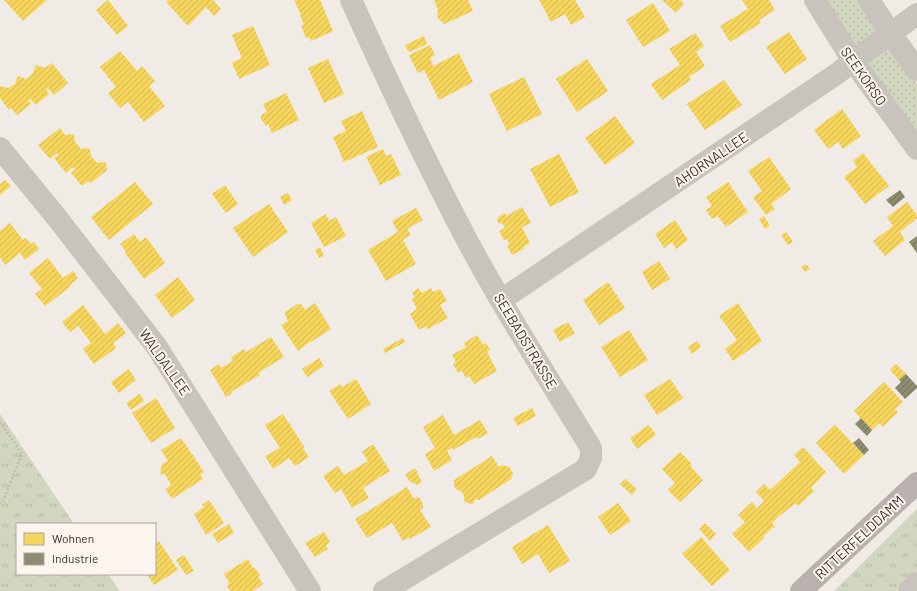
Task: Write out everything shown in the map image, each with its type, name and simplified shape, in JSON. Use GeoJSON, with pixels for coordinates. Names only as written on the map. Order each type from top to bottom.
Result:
{"type":"FeatureCollection","features":[{"type":"Feature","properties":{"kind":"main road","name":"RITTERFELDDAMM"},"geometry":{"type":"LineString","coordinates":[[801,591],[917,483]]}},
{"type":"Feature","properties":{"kind":"street","name":"SEEBADSTRASSE"},"geometry":{"type":"LineString","coordinates":[[351,0],[387,80],[457,222],[501,300],[590,448],[591,458],[586,468],[384,591]]}},
{"type":"Feature","properties":{"kind":"street","name":"SEEKORSO"},"geometry":{"type":"LineString","coordinates":[[815,0],[853,61],[917,149]]}},
{"type":"Feature","properties":{"kind":"street"},"geometry":{"type":"LineString","coordinates":[[869,0],[917,70]]}},
{"type":"Feature","properties":{"kind":"street","name":"AHORNALLEE"},"geometry":{"type":"LineString","coordinates":[[501,300],[832,78],[917,14]]}},
{"type":"Feature","properties":{"kind":"street","name":"WALDALLEE"},"geometry":{"type":"LineString","coordinates":[[0,148],[58,219],[157,348],[197,409],[310,591]]}},
{"type":"Feature","properties":{"kind":"street"},"geometry":{"type":"LineString","coordinates":[[909,591],[917,583]]}},
{"type":"Feature","properties":{"kind":"path"},"geometry":{"type":"LineString","coordinates":[[0,422],[22,454],[3,501],[0,503]]}},
{"type":"Feature","properties":{"kind":"green space"},"geometry":{"type":"Polygon","coordinates":[[[823,0],[859,0],[878,32],[855,46],[823,0]]]}},
{"type":"Feature","properties":{"kind":"green space"},"geometry":{"type":"Polygon","coordinates":[[[890,47],[917,84],[917,135],[867,67],[867,59],[890,47]]]}},
{"type":"Feature","properties":{"kind":"green space"},"geometry":{"type":"Polygon","coordinates":[[[0,414],[73,523],[16,523],[16,575],[109,575],[120,591],[0,591],[0,414]]]}},
{"type":"Feature","properties":{"kind":"green space"},"geometry":{"type":"Polygon","coordinates":[[[917,509],[917,571],[896,591],[834,591],[917,509]]]}},
{"type":"Feature","properties":{"kind":"building: Wohnen"},"geometry":{"type":"Polygon","coordinates":[[[4,0],[47,0],[23,21],[4,0]]]}},
{"type":"Feature","properties":{"kind":"building: Wohnen"},"geometry":{"type":"Polygon","coordinates":[[[108,0],[128,26],[117,35],[96,10],[108,0]]]}},
{"type":"Feature","properties":{"kind":"building: Wohnen"},"geometry":{"type":"Polygon","coordinates":[[[169,0],[213,0],[221,9],[214,16],[206,7],[188,26],[166,2],[169,0]]]}},
{"type":"Feature","properties":{"kind":"building: Wohnen"},"geometry":{"type":"Polygon","coordinates":[[[294,0],[320,0],[333,31],[311,41],[309,37],[306,38],[301,26],[304,25],[301,15],[294,0]]]}},
{"type":"Feature","properties":{"kind":"building: Wohnen"},"geometry":{"type":"Polygon","coordinates":[[[434,0],[468,0],[473,11],[444,24],[437,17],[438,10],[434,0]]]}},
{"type":"Feature","properties":{"kind":"building: Wohnen"},"geometry":{"type":"Polygon","coordinates":[[[539,0],[575,0],[585,17],[571,25],[565,14],[551,22],[539,0]]]}},
{"type":"Feature","properties":{"kind":"building: Wohnen"},"geometry":{"type":"Polygon","coordinates":[[[662,0],[680,0],[684,4],[676,13],[662,0]]]}},
{"type":"Feature","properties":{"kind":"building: Wohnen"},"geometry":{"type":"Polygon","coordinates":[[[742,0],[769,0],[775,10],[759,20],[761,23],[730,42],[720,26],[748,9],[742,0]]]}},
{"type":"Feature","properties":{"kind":"building: Wohnen"},"geometry":{"type":"Polygon","coordinates":[[[653,3],[670,31],[643,47],[626,20],[653,3]]]}},
{"type":"Feature","properties":{"kind":"building: Wohnen"},"geometry":{"type":"Polygon","coordinates":[[[253,26],[270,65],[239,79],[232,63],[242,58],[232,35],[253,26]]]}},
{"type":"Feature","properties":{"kind":"building: Wohnen"},"geometry":{"type":"Polygon","coordinates":[[[789,32],[807,59],[785,74],[766,47],[789,32]]]}},
{"type":"Feature","properties":{"kind":"building: Wohnen"},"geometry":{"type":"Polygon","coordinates":[[[695,33],[704,46],[696,52],[705,66],[689,77],[691,80],[662,100],[651,84],[680,65],[669,49],[695,33]]]}},
{"type":"Feature","properties":{"kind":"building: Wohnen"},"geometry":{"type":"Polygon","coordinates":[[[424,36],[427,44],[409,52],[405,45],[424,36]]]}},
{"type":"Feature","properties":{"kind":"building: Wohnen"},"geometry":{"type":"Polygon","coordinates":[[[430,45],[435,55],[430,58],[433,66],[459,53],[473,82],[439,100],[424,70],[418,73],[409,55],[430,45]]]}},
{"type":"Feature","properties":{"kind":"building: Wohnen"},"geometry":{"type":"Polygon","coordinates":[[[120,51],[137,71],[142,66],[155,81],[149,86],[165,106],[144,122],[128,102],[120,108],[108,93],[116,87],[100,67],[120,51]]]}},
{"type":"Feature","properties":{"kind":"building: Wohnen"},"geometry":{"type":"Polygon","coordinates":[[[328,59],[344,94],[324,103],[308,68],[328,59]]]}},
{"type":"Feature","properties":{"kind":"building: Wohnen"},"geometry":{"type":"Polygon","coordinates":[[[587,59],[608,91],[577,112],[556,79],[587,59]]]}},
{"type":"Feature","properties":{"kind":"building: Wohnen"},"geometry":{"type":"Polygon","coordinates":[[[52,63],[68,83],[54,95],[48,88],[46,90],[49,94],[36,105],[30,99],[28,100],[31,104],[17,115],[11,108],[9,110],[0,98],[0,86],[8,88],[15,84],[18,76],[26,79],[33,73],[36,65],[45,68],[52,63]]]}},
{"type":"Feature","properties":{"kind":"building: Wohnen"},"geometry":{"type":"Polygon","coordinates":[[[524,77],[542,114],[507,131],[489,94],[524,77]]]}},
{"type":"Feature","properties":{"kind":"building: Wohnen"},"geometry":{"type":"Polygon","coordinates":[[[724,80],[742,105],[705,130],[687,104],[724,80]]]}},
{"type":"Feature","properties":{"kind":"building: Wohnen"},"geometry":{"type":"Polygon","coordinates":[[[286,93],[299,120],[272,133],[268,124],[266,126],[261,119],[261,115],[267,112],[263,104],[286,93]]]}},
{"type":"Feature","properties":{"kind":"building: Wohnen"},"geometry":{"type":"Polygon","coordinates":[[[842,109],[861,136],[843,149],[838,142],[828,149],[814,130],[842,109]]]}},
{"type":"Feature","properties":{"kind":"building: Wohnen"},"geometry":{"type":"Polygon","coordinates":[[[362,111],[378,147],[344,162],[333,137],[346,131],[341,121],[362,111]]]}},
{"type":"Feature","properties":{"kind":"building: Wohnen"},"geometry":{"type":"Polygon","coordinates":[[[615,116],[635,143],[605,165],[585,138],[615,116]]]}},
{"type":"Feature","properties":{"kind":"building: Wohnen"},"geometry":{"type":"Polygon","coordinates":[[[60,128],[65,135],[74,134],[75,142],[81,149],[90,148],[91,156],[97,163],[106,162],[107,170],[91,183],[89,181],[82,186],[71,173],[75,169],[73,167],[66,173],[54,158],[59,155],[57,153],[50,159],[38,145],[60,128]]]}},
{"type":"Feature","properties":{"kind":"building: Wohnen"},"geometry":{"type":"Polygon","coordinates":[[[383,149],[386,156],[391,154],[401,175],[380,185],[366,157],[383,149]]]}},
{"type":"Feature","properties":{"kind":"building: Wohnen"},"geometry":{"type":"Polygon","coordinates":[[[863,153],[889,186],[865,204],[844,177],[857,167],[853,161],[863,153]]]}},
{"type":"Feature","properties":{"kind":"building: Wohnen"},"geometry":{"type":"Polygon","coordinates":[[[559,154],[579,192],[550,207],[530,169],[559,154]]]}},
{"type":"Feature","properties":{"kind":"building: Wohnen"},"geometry":{"type":"Polygon","coordinates":[[[769,157],[791,189],[771,204],[775,209],[766,215],[753,197],[762,191],[748,171],[769,157]]]}},
{"type":"Feature","properties":{"kind":"building: Wohnen"},"geometry":{"type":"Polygon","coordinates":[[[5,180],[11,186],[0,195],[0,184],[5,180]]]}},
{"type":"Feature","properties":{"kind":"building: Wohnen"},"geometry":{"type":"Polygon","coordinates":[[[135,182],[153,204],[109,240],[91,217],[135,182]]]}},
{"type":"Feature","properties":{"kind":"building: Wohnen"},"geometry":{"type":"Polygon","coordinates":[[[728,182],[748,212],[726,227],[718,216],[712,219],[706,210],[712,206],[706,197],[728,182]]]}},
{"type":"Feature","properties":{"kind":"building: Wohnen"},"geometry":{"type":"Polygon","coordinates":[[[225,185],[238,204],[226,213],[212,194],[225,185]]]}},
{"type":"Feature","properties":{"kind":"building: Wohnen"},"geometry":{"type":"Polygon","coordinates":[[[288,193],[292,200],[284,205],[280,197],[288,193]]]}},
{"type":"Feature","properties":{"kind":"building: Wohnen"},"geometry":{"type":"Polygon","coordinates":[[[907,202],[917,215],[917,218],[900,232],[905,240],[885,256],[873,241],[893,226],[887,217],[907,202]]]}},
{"type":"Feature","properties":{"kind":"building: Wohnen"},"geometry":{"type":"Polygon","coordinates":[[[269,204],[288,232],[253,257],[233,228],[269,204]]]}},
{"type":"Feature","properties":{"kind":"building: Wohnen"},"geometry":{"type":"Polygon","coordinates":[[[522,207],[531,223],[522,227],[530,243],[523,247],[524,249],[512,255],[507,246],[510,245],[507,239],[504,240],[499,231],[505,228],[502,223],[499,224],[497,220],[499,216],[505,213],[506,216],[522,207]]]}},
{"type":"Feature","properties":{"kind":"building: Wohnen"},"geometry":{"type":"Polygon","coordinates":[[[416,208],[423,220],[407,229],[411,235],[403,240],[416,264],[386,281],[368,250],[398,232],[392,221],[416,208]]]}},
{"type":"Feature","properties":{"kind":"building: Wohnen"},"geometry":{"type":"Polygon","coordinates":[[[326,214],[329,221],[336,217],[346,236],[324,247],[311,223],[326,214]]]}},
{"type":"Feature","properties":{"kind":"building: Wohnen"},"geometry":{"type":"Polygon","coordinates":[[[764,216],[770,226],[765,229],[759,219],[764,216]]]}},
{"type":"Feature","properties":{"kind":"building: Wohnen"},"geometry":{"type":"Polygon","coordinates":[[[675,220],[688,240],[676,249],[672,242],[664,248],[655,234],[675,220]]]}},
{"type":"Feature","properties":{"kind":"building: Wohnen"},"geometry":{"type":"Polygon","coordinates":[[[10,223],[23,240],[26,238],[31,244],[34,242],[39,249],[25,260],[20,253],[5,265],[0,257],[0,231],[10,223]]]}},
{"type":"Feature","properties":{"kind":"building: Wohnen"},"geometry":{"type":"Polygon","coordinates":[[[786,232],[793,242],[788,245],[781,235],[786,232]]]}},
{"type":"Feature","properties":{"kind":"building: Wohnen"},"geometry":{"type":"Polygon","coordinates":[[[134,234],[140,242],[146,237],[165,263],[144,279],[120,244],[134,234]]]}},
{"type":"Feature","properties":{"kind":"building: Wohnen"},"geometry":{"type":"Polygon","coordinates":[[[320,247],[324,256],[319,258],[315,250],[320,247]]]}},
{"type":"Feature","properties":{"kind":"building: Wohnen"},"geometry":{"type":"Polygon","coordinates":[[[48,258],[63,278],[73,271],[78,278],[69,286],[70,287],[45,306],[35,294],[42,289],[29,273],[48,258]]]}},
{"type":"Feature","properties":{"kind":"building: Wohnen"},"geometry":{"type":"Polygon","coordinates":[[[659,261],[670,279],[652,290],[642,272],[659,261]]]}},
{"type":"Feature","properties":{"kind":"building: Wohnen"},"geometry":{"type":"Polygon","coordinates":[[[806,264],[810,269],[805,272],[801,267],[806,264]]]}},
{"type":"Feature","properties":{"kind":"building: Wohnen"},"geometry":{"type":"Polygon","coordinates":[[[178,277],[195,300],[172,318],[155,295],[178,277]]]}},
{"type":"Feature","properties":{"kind":"building: Wohnen"},"geometry":{"type":"Polygon","coordinates":[[[608,282],[625,308],[599,325],[583,300],[608,282]]]}},
{"type":"Feature","properties":{"kind":"building: Wohnen"},"geometry":{"type":"Polygon","coordinates":[[[418,288],[422,293],[431,288],[433,292],[440,289],[447,301],[440,305],[448,318],[428,329],[426,326],[419,330],[410,314],[417,309],[412,299],[415,297],[412,293],[418,288]]]}},
{"type":"Feature","properties":{"kind":"building: Wohnen"},"geometry":{"type":"Polygon","coordinates":[[[315,303],[331,329],[298,351],[281,325],[288,321],[285,312],[298,304],[301,304],[305,310],[315,303]]]}},
{"type":"Feature","properties":{"kind":"building: Wohnen"},"geometry":{"type":"Polygon","coordinates":[[[738,303],[762,341],[733,361],[725,349],[737,340],[719,316],[738,303]]]}},
{"type":"Feature","properties":{"kind":"building: Wohnen"},"geometry":{"type":"Polygon","coordinates":[[[83,305],[105,334],[118,323],[126,333],[113,343],[116,348],[94,364],[83,349],[91,343],[78,326],[70,332],[62,322],[83,305]]]}},
{"type":"Feature","properties":{"kind":"building: Wohnen"},"geometry":{"type":"Polygon","coordinates":[[[568,322],[575,333],[560,342],[553,330],[568,322]]]}},
{"type":"Feature","properties":{"kind":"building: Wohnen"},"geometry":{"type":"Polygon","coordinates":[[[629,330],[648,360],[620,377],[601,347],[629,330]]]}},
{"type":"Feature","properties":{"kind":"building: Wohnen"},"geometry":{"type":"Polygon","coordinates":[[[477,335],[483,345],[486,343],[490,350],[487,352],[497,371],[474,384],[469,376],[466,378],[462,371],[458,373],[453,364],[456,362],[452,355],[466,347],[464,343],[477,335]]]}},
{"type":"Feature","properties":{"kind":"building: Wohnen"},"geometry":{"type":"Polygon","coordinates":[[[271,337],[284,357],[258,373],[260,375],[231,392],[232,393],[226,397],[210,370],[219,364],[221,368],[233,361],[231,357],[244,349],[246,352],[271,337]]]}},
{"type":"Feature","properties":{"kind":"building: Wohnen"},"geometry":{"type":"Polygon","coordinates":[[[403,338],[405,342],[385,353],[383,349],[403,338]]]}},
{"type":"Feature","properties":{"kind":"building: Wohnen"},"geometry":{"type":"Polygon","coordinates":[[[697,341],[701,347],[692,354],[688,347],[697,341]]]}},
{"type":"Feature","properties":{"kind":"building: Wohnen"},"geometry":{"type":"Polygon","coordinates":[[[319,358],[324,366],[307,377],[302,369],[319,358]]]}},
{"type":"Feature","properties":{"kind":"building: Wohnen"},"geometry":{"type":"Polygon","coordinates":[[[896,364],[906,374],[899,380],[890,370],[896,364]]]}},
{"type":"Feature","properties":{"kind":"building: Wohnen"},"geometry":{"type":"Polygon","coordinates":[[[129,369],[136,380],[119,393],[111,382],[129,369]]]}},
{"type":"Feature","properties":{"kind":"building: Wohnen"},"geometry":{"type":"Polygon","coordinates":[[[356,379],[371,404],[348,419],[329,391],[340,384],[342,387],[356,379]]]}},
{"type":"Feature","properties":{"kind":"building: Wohnen"},"geometry":{"type":"Polygon","coordinates":[[[670,379],[683,398],[657,415],[644,395],[670,379]]]}},
{"type":"Feature","properties":{"kind":"building: Wohnen"},"geometry":{"type":"Polygon","coordinates":[[[884,382],[903,402],[895,409],[898,412],[883,427],[879,423],[872,430],[854,411],[884,382]]]}},
{"type":"Feature","properties":{"kind":"building: Wohnen"},"geometry":{"type":"Polygon","coordinates":[[[140,394],[144,401],[131,410],[126,403],[140,394]]]}},
{"type":"Feature","properties":{"kind":"building: Wohnen"},"geometry":{"type":"Polygon","coordinates":[[[156,398],[175,428],[151,443],[132,413],[156,398]]]}},
{"type":"Feature","properties":{"kind":"building: Wohnen"},"geometry":{"type":"Polygon","coordinates":[[[532,408],[536,416],[518,426],[513,418],[532,408]]]}},
{"type":"Feature","properties":{"kind":"building: Wohnen"},"geometry":{"type":"Polygon","coordinates":[[[283,414],[305,448],[303,449],[309,457],[295,466],[289,458],[273,469],[265,456],[280,448],[265,425],[283,414]]]}},
{"type":"Feature","properties":{"kind":"building: Wohnen"},"geometry":{"type":"Polygon","coordinates":[[[443,415],[454,435],[480,420],[488,433],[478,439],[476,437],[453,450],[452,448],[447,451],[452,460],[434,471],[425,454],[435,448],[423,427],[443,415]]]}},
{"type":"Feature","properties":{"kind":"building: Wohnen"},"geometry":{"type":"Polygon","coordinates":[[[649,425],[656,435],[637,449],[630,438],[649,425]]]}},
{"type":"Feature","properties":{"kind":"building: Wohnen"},"geometry":{"type":"Polygon","coordinates":[[[835,425],[864,455],[844,474],[816,443],[835,425]]]}},
{"type":"Feature","properties":{"kind":"building: Wohnen"},"geometry":{"type":"Polygon","coordinates":[[[181,438],[204,472],[200,475],[203,479],[172,499],[165,489],[171,485],[164,473],[162,475],[160,473],[162,464],[168,461],[161,450],[181,438]]]}},
{"type":"Feature","properties":{"kind":"building: Wohnen"},"geometry":{"type":"Polygon","coordinates":[[[373,444],[390,471],[363,488],[369,498],[352,508],[341,489],[335,493],[323,476],[338,466],[344,475],[368,461],[362,452],[373,444]]]}},
{"type":"Feature","properties":{"kind":"building: Wohnen"},"geometry":{"type":"Polygon","coordinates":[[[803,447],[826,472],[811,488],[814,491],[798,506],[796,503],[779,516],[772,523],[775,527],[773,527],[749,552],[732,534],[745,522],[738,515],[752,502],[757,508],[764,501],[756,492],[764,484],[770,490],[800,462],[794,455],[803,447]]]}},
{"type":"Feature","properties":{"kind":"building: Wohnen"},"geometry":{"type":"Polygon","coordinates":[[[680,452],[692,464],[690,466],[703,480],[680,502],[668,490],[675,483],[662,469],[680,452]]]}},
{"type":"Feature","properties":{"kind":"building: Wohnen"},"geometry":{"type":"Polygon","coordinates":[[[492,456],[499,467],[502,465],[509,467],[513,473],[511,479],[479,500],[475,499],[474,503],[472,504],[465,502],[461,491],[457,490],[454,486],[454,480],[492,456]]]}},
{"type":"Feature","properties":{"kind":"building: Wohnen"},"geometry":{"type":"Polygon","coordinates":[[[415,468],[422,482],[417,485],[412,482],[411,483],[405,475],[415,468]]]}},
{"type":"Feature","properties":{"kind":"building: Wohnen"},"geometry":{"type":"Polygon","coordinates":[[[625,479],[637,489],[632,495],[620,484],[625,479]]]}},
{"type":"Feature","properties":{"kind":"building: Wohnen"},"geometry":{"type":"Polygon","coordinates":[[[407,487],[414,499],[417,497],[420,498],[423,508],[420,510],[431,527],[410,539],[410,537],[403,541],[392,523],[367,538],[355,519],[407,487]]]}},
{"type":"Feature","properties":{"kind":"building: Wohnen"},"geometry":{"type":"Polygon","coordinates":[[[209,500],[224,523],[206,535],[194,514],[204,507],[202,505],[209,500]]]}},
{"type":"Feature","properties":{"kind":"building: Wohnen"},"geometry":{"type":"Polygon","coordinates":[[[618,503],[631,521],[610,535],[598,517],[618,503]]]}},
{"type":"Feature","properties":{"kind":"building: Wohnen"},"geometry":{"type":"Polygon","coordinates":[[[705,523],[716,534],[710,541],[699,529],[705,523]]]}},
{"type":"Feature","properties":{"kind":"building: Wohnen"},"geometry":{"type":"Polygon","coordinates":[[[229,524],[234,533],[218,543],[212,534],[229,524]]]}},
{"type":"Feature","properties":{"kind":"building: Wohnen"},"geometry":{"type":"Polygon","coordinates":[[[548,525],[570,561],[549,573],[538,554],[522,564],[512,547],[548,525]]]}},
{"type":"Feature","properties":{"kind":"building: Wohnen"},"geometry":{"type":"Polygon","coordinates":[[[324,532],[330,542],[326,546],[328,549],[315,557],[305,543],[324,532]]]}},
{"type":"Feature","properties":{"kind":"building: Wohnen"},"geometry":{"type":"Polygon","coordinates":[[[701,537],[730,570],[712,586],[682,554],[701,537]]]}},
{"type":"Feature","properties":{"kind":"building: Wohnen"},"geometry":{"type":"Polygon","coordinates":[[[159,541],[178,570],[154,585],[148,575],[156,575],[156,543],[159,541]]]}},
{"type":"Feature","properties":{"kind":"building: Wohnen"},"geometry":{"type":"Polygon","coordinates":[[[184,555],[194,571],[186,575],[176,560],[184,555]]]}},
{"type":"Feature","properties":{"kind":"building: Wohnen"},"geometry":{"type":"Polygon","coordinates":[[[248,559],[253,568],[254,567],[260,575],[258,576],[263,584],[253,591],[230,591],[227,586],[229,582],[224,574],[248,559]]]}},
{"type":"Feature","properties":{"kind":"building: Industrie"},"geometry":{"type":"Polygon","coordinates":[[[900,190],[905,197],[893,207],[886,200],[900,190]]]}},
{"type":"Feature","properties":{"kind":"building: Industrie"},"geometry":{"type":"Polygon","coordinates":[[[917,236],[917,253],[909,242],[917,236]]]}},
{"type":"Feature","properties":{"kind":"building: Industrie"},"geometry":{"type":"Polygon","coordinates":[[[906,374],[917,386],[917,388],[905,399],[895,388],[901,382],[899,380],[906,374]]]}},
{"type":"Feature","properties":{"kind":"building: Industrie"},"geometry":{"type":"Polygon","coordinates":[[[861,418],[872,430],[867,436],[855,424],[861,418]]]}},
{"type":"Feature","properties":{"kind":"building: Industrie"},"geometry":{"type":"Polygon","coordinates":[[[859,438],[869,450],[864,455],[853,443],[859,438]]]}}]}
